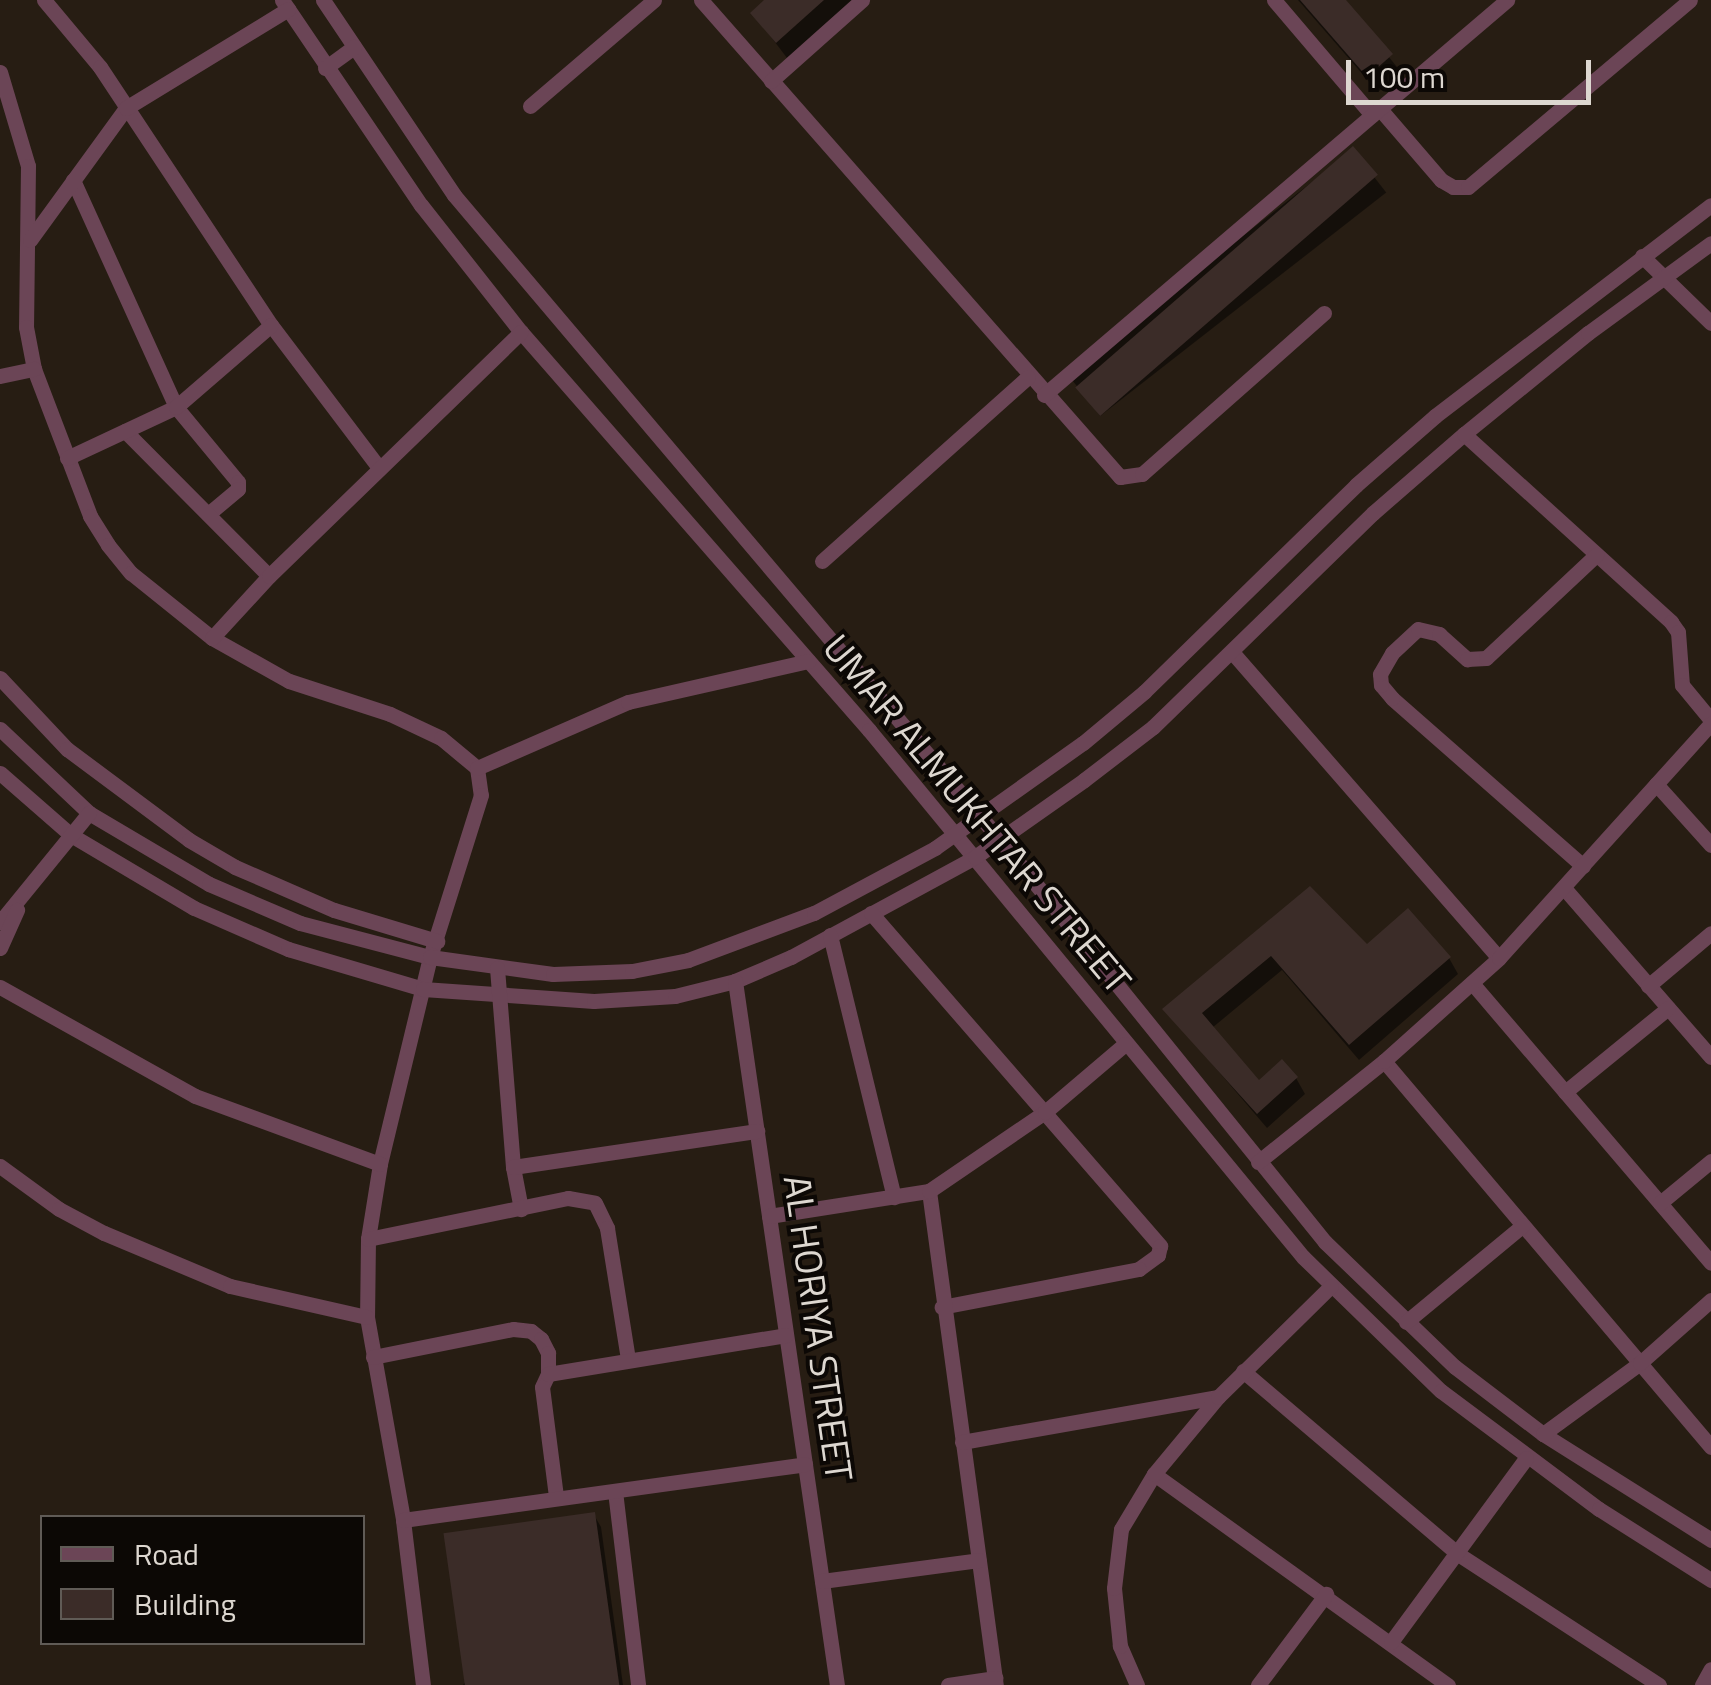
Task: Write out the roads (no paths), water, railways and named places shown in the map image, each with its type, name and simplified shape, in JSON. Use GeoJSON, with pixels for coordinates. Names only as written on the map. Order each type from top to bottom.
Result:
{"type":"FeatureCollection","features":[{"type":"Feature","properties":{"kind":"street"},"geometry":{"type":"LineString","coordinates":[[44,0],[100,67],[272,325],[379,468]]}},
{"type":"Feature","properties":{"kind":"street","name":"UMAR ALMUKHTAR STREET"},"geometry":{"type":"LineString","coordinates":[[323,0],[454,195],[1001,841],[1324,1242],[1455,1367],[1543,1434],[1711,1540]]}},
{"type":"Feature","properties":{"kind":"street"},"geometry":{"type":"LineString","coordinates":[[530,106],[654,0]]}},
{"type":"Feature","properties":{"kind":"street"},"geometry":{"type":"LineString","coordinates":[[700,0],[1113,472],[1128,479],[1136,477],[1324,314]]}},
{"type":"Feature","properties":{"kind":"street"},"geometry":{"type":"LineString","coordinates":[[771,80],[862,0]]}},
{"type":"Feature","properties":{"kind":"street"},"geometry":{"type":"LineString","coordinates":[[1274,0],[1441,180],[1454,187],[1468,187],[1690,0]]}},
{"type":"Feature","properties":{"kind":"street"},"geometry":{"type":"LineString","coordinates":[[1044,395],[1507,0]]}},
{"type":"Feature","properties":{"kind":"street"},"geometry":{"type":"LineString","coordinates":[[30,240],[126,108],[285,5]]}},
{"type":"Feature","properties":{"kind":"street","name":"UMAR ALMUKHTAR STREET"},"geometry":{"type":"LineString","coordinates":[[285,5],[421,204],[521,332],[808,660],[1331,1286],[1441,1391],[1526,1458],[1711,1580]]}},
{"type":"Feature","properties":{"kind":"street"},"geometry":{"type":"LineString","coordinates":[[325,68],[354,47]]}},
{"type":"Feature","properties":{"kind":"street"},"geometry":{"type":"LineString","coordinates":[[0,72],[28,166],[26,328],[34,369],[90,516],[108,546],[131,573],[212,638],[289,681],[390,714],[442,738],[478,768],[481,795],[430,957],[380,1164],[368,1239],[367,1317],[403,1520],[423,1685]]}},
{"type":"Feature","properties":{"kind":"street"},"geometry":{"type":"LineString","coordinates":[[73,180],[176,408],[238,482],[238,489],[208,514]]}},
{"type":"Feature","properties":{"kind":"street"},"geometry":{"type":"LineString","coordinates":[[0,729],[89,813],[248,904],[345,937],[430,957],[553,974],[607,973],[688,960],[814,913],[956,835],[1144,692],[1356,485],[1434,416],[1711,205]]}},
{"type":"Feature","properties":{"kind":"street"},"geometry":{"type":"LineString","coordinates":[[0,773],[71,836],[194,908],[288,949],[423,989],[594,1001],[676,996],[736,981],[830,935],[1001,841],[1153,727],[1374,514],[1464,434],[1588,333],[1711,244]]}},
{"type":"Feature","properties":{"kind":"street"},"geometry":{"type":"LineString","coordinates":[[1642,256],[1711,323]]}},
{"type":"Feature","properties":{"kind":"street"},"geometry":{"type":"LineString","coordinates":[[67,458],[176,408],[272,325]]}},
{"type":"Feature","properties":{"kind":"street"},"geometry":{"type":"LineString","coordinates":[[212,638],[379,468],[521,332]]}},
{"type":"Feature","properties":{"kind":"street"},"geometry":{"type":"LineString","coordinates":[[0,376],[34,369]]}},
{"type":"Feature","properties":{"kind":"street"},"geometry":{"type":"LineString","coordinates":[[822,560],[1028,377]]}},
{"type":"Feature","properties":{"kind":"street"},"geometry":{"type":"LineString","coordinates":[[125,432],[270,576]]}},
{"type":"Feature","properties":{"kind":"street"},"geometry":{"type":"LineString","coordinates":[[1258,1162],[1384,1062],[1500,958],[1711,722],[1682,684],[1678,632],[1464,434]]}},
{"type":"Feature","properties":{"kind":"street"},"geometry":{"type":"LineString","coordinates":[[1583,866],[1392,698],[1381,685],[1380,674],[1392,653],[1418,629],[1440,634],[1467,659],[1486,658],[1596,555]]}},
{"type":"Feature","properties":{"kind":"street"},"geometry":{"type":"LineString","coordinates":[[1232,652],[1500,958]]}},
{"type":"Feature","properties":{"kind":"street"},"geometry":{"type":"LineString","coordinates":[[478,768],[628,702],[808,660]]}},
{"type":"Feature","properties":{"kind":"street"},"geometry":{"type":"LineString","coordinates":[[0,678],[35,717],[101,778],[189,840],[235,867],[334,910],[436,940]]}},
{"type":"Feature","properties":{"kind":"street"},"geometry":{"type":"LineString","coordinates":[[1656,784],[1711,845]]}},
{"type":"Feature","properties":{"kind":"street"},"geometry":{"type":"LineString","coordinates":[[0,922],[89,813]]}},
{"type":"Feature","properties":{"kind":"street"},"geometry":{"type":"LineString","coordinates":[[0,948],[28,888]]}},
{"type":"Feature","properties":{"kind":"street"},"geometry":{"type":"LineString","coordinates":[[1564,888],[1711,1057]]}},
{"type":"Feature","properties":{"kind":"street"},"geometry":{"type":"LineString","coordinates":[[871,913],[1160,1246],[1158,1255],[1139,1269],[942,1308]]}},
{"type":"Feature","properties":{"kind":"street"},"geometry":{"type":"LineString","coordinates":[[1648,986],[1711,933]]}},
{"type":"Feature","properties":{"kind":"street"},"geometry":{"type":"LineString","coordinates":[[830,935],[894,1197]]}},
{"type":"Feature","properties":{"kind":"street"},"geometry":{"type":"LineString","coordinates":[[497,968],[513,1166],[521,1209]]}},
{"type":"Feature","properties":{"kind":"street","name":"AL HORIYA STREET"},"geometry":{"type":"LineString","coordinates":[[736,981],[837,1685]]}},
{"type":"Feature","properties":{"kind":"street"},"geometry":{"type":"LineString","coordinates":[[1472,984],[1711,1263]]}},
{"type":"Feature","properties":{"kind":"street"},"geometry":{"type":"LineString","coordinates":[[0,988],[196,1096],[380,1164]]}},
{"type":"Feature","properties":{"kind":"street"},"geometry":{"type":"LineString","coordinates":[[1565,1092],[1668,1008]]}},
{"type":"Feature","properties":{"kind":"street"},"geometry":{"type":"LineString","coordinates":[[769,1216],[928,1191],[1045,1112],[1125,1044]]}},
{"type":"Feature","properties":{"kind":"street"},"geometry":{"type":"LineString","coordinates":[[1384,1062],[1711,1448]]}},
{"type":"Feature","properties":{"kind":"street"},"geometry":{"type":"LineString","coordinates":[[513,1166],[757,1131]]}},
{"type":"Feature","properties":{"kind":"street"},"geometry":{"type":"LineString","coordinates":[[1660,1203],[1711,1161]]}},
{"type":"Feature","properties":{"kind":"street"},"geometry":{"type":"LineString","coordinates":[[0,1166],[59,1210],[104,1234],[230,1286],[367,1317]]}},
{"type":"Feature","properties":{"kind":"street"},"geometry":{"type":"LineString","coordinates":[[928,1191],[996,1682],[948,1685]]}},
{"type":"Feature","properties":{"kind":"street"},"geometry":{"type":"LineString","coordinates":[[368,1239],[568,1198],[594,1203],[602,1213],[628,1359]]}},
{"type":"Feature","properties":{"kind":"street"},"geometry":{"type":"LineString","coordinates":[[1406,1322],[1522,1226]]}},
{"type":"Feature","properties":{"kind":"street"},"geometry":{"type":"LineString","coordinates":[[1137,1685],[1120,1646],[1116,1559],[1120,1529],[1154,1474],[1218,1397],[1331,1286]]}},
{"type":"Feature","properties":{"kind":"street"},"geometry":{"type":"LineString","coordinates":[[1543,1434],[1640,1364],[1711,1300]]}},
{"type":"Feature","properties":{"kind":"street"},"geometry":{"type":"LineString","coordinates":[[373,1357],[513,1329],[531,1331],[542,1339],[548,1353],[548,1374],[542,1387],[556,1497]]}},
{"type":"Feature","properties":{"kind":"street"},"geometry":{"type":"LineString","coordinates":[[548,1374],[786,1335]]}},
{"type":"Feature","properties":{"kind":"street"},"geometry":{"type":"LineString","coordinates":[[1243,1371],[1458,1554],[1659,1685]]}},
{"type":"Feature","properties":{"kind":"street"},"geometry":{"type":"LineString","coordinates":[[962,1442],[1218,1397]]}},
{"type":"Feature","properties":{"kind":"street"},"geometry":{"type":"LineString","coordinates":[[1392,1642],[1526,1458]]}},
{"type":"Feature","properties":{"kind":"street"},"geometry":{"type":"LineString","coordinates":[[403,1520],[805,1464]]}},
{"type":"Feature","properties":{"kind":"street"},"geometry":{"type":"LineString","coordinates":[[1154,1474],[1448,1685]]}},
{"type":"Feature","properties":{"kind":"street"},"geometry":{"type":"LineString","coordinates":[[616,1491],[638,1685]]}},
{"type":"Feature","properties":{"kind":"street"},"geometry":{"type":"LineString","coordinates":[[1673,1558],[1691,1528]]}},
{"type":"Feature","properties":{"kind":"street"},"geometry":{"type":"LineString","coordinates":[[822,1581],[979,1560]]}},
{"type":"Feature","properties":{"kind":"street"},"geometry":{"type":"LineString","coordinates":[[1258,1685],[1326,1594]]}},
{"type":"Feature","properties":{"kind":"street"},"geometry":{"type":"LineString","coordinates":[[1418,1685],[1428,1669]]}},
{"type":"Feature","properties":{"kind":"street"},"geometry":{"type":"LineString","coordinates":[[1702,1685],[1711,1669]]}}]}
